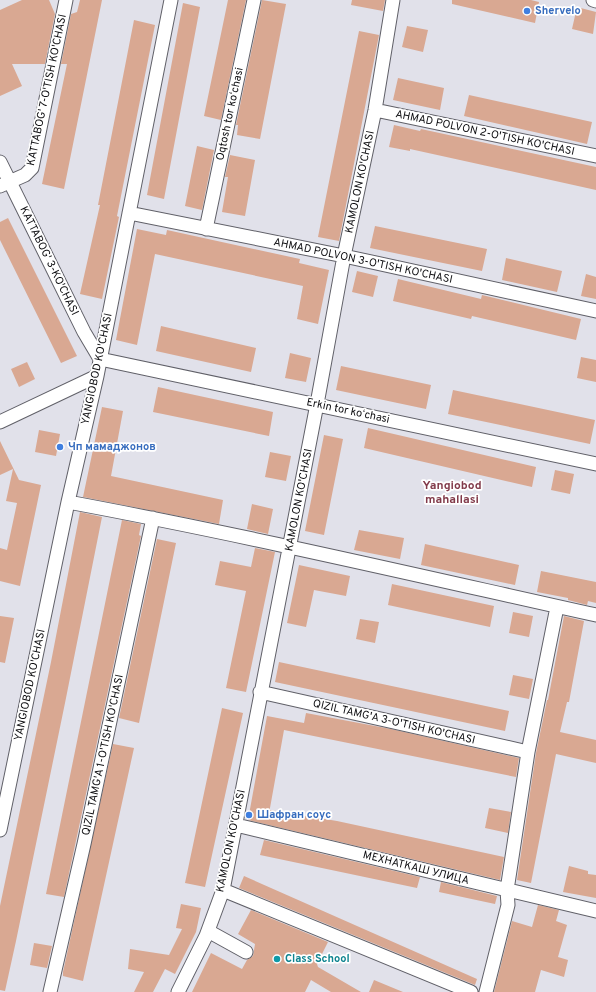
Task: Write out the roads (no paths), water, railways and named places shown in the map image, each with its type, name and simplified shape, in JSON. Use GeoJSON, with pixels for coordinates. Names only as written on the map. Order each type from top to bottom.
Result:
{"type":"FeatureCollection","features":[{"type":"Feature","properties":{"kind":"street","name":"KATTABOG' 7-O'TISH KO'CHASI"},"geometry":{"type":"LineString","coordinates":[[5,184],[25,175],[32,168],[66,0]]}},
{"type":"Feature","properties":{"kind":"street","name":"YANGIOBOD KO'CHASI"},"geometry":{"type":"LineString","coordinates":[[1,822],[68,502],[97,376],[171,0]]}},
{"type":"Feature","properties":{"kind":"street","name":"Oqtosh tor koʻchasi"},"geometry":{"type":"LineString","coordinates":[[206,229],[254,0]]}},
{"type":"Feature","properties":{"kind":"street","name":"KAMOLON KO'CHASI"},"geometry":{"type":"LineString","coordinates":[[178,992],[208,931],[223,890],[260,692],[317,404],[344,256],[375,110],[394,0]]}},
{"type":"Feature","properties":{"kind":"street","name":"AHMAD POLVON 2-O'TISH KO'CHASI"},"geometry":{"type":"LineString","coordinates":[[375,110],[596,156]]}},
{"type":"Feature","properties":{"kind":"street","name":"KATTABOG' 3-KO'CHASI"},"geometry":{"type":"LineString","coordinates":[[0,162],[5,184],[100,359]]}},
{"type":"Feature","properties":{"kind":"street","name":"AHMAD POLVON 3-O'TISH KO'CHASI"},"geometry":{"type":"LineString","coordinates":[[129,213],[344,256],[596,310]]}},
{"type":"Feature","properties":{"kind":"street","name":"Erkin tor koʻchasi"},"geometry":{"type":"LineString","coordinates":[[100,359],[596,464]]}},
{"type":"Feature","properties":{"kind":"street"},"geometry":{"type":"LineString","coordinates":[[0,422],[97,376]]}},
{"type":"Feature","properties":{"kind":"street"},"geometry":{"type":"LineString","coordinates":[[68,502],[153,518],[289,547],[596,615]]}},
{"type":"Feature","properties":{"kind":"street","name":"QIZIL TAMG'A 1-O'TISH KO'CHASI"},"geometry":{"type":"LineString","coordinates":[[50,992],[86,836],[153,518]]}},
{"type":"Feature","properties":{"kind":"street"},"geometry":{"type":"LineString","coordinates":[[486,992],[508,905],[507,890],[528,752],[557,607]]}},
{"type":"Feature","properties":{"kind":"street","name":"QIZIL TAMG'A 3-O'TISH KO'CHASI"},"geometry":{"type":"LineString","coordinates":[[260,692],[528,752]]}},
{"type":"Feature","properties":{"kind":"street","name":"МЕХНАТКАШ УЛИЦА"},"geometry":{"type":"LineString","coordinates":[[236,824],[596,911]]}},
{"type":"Feature","properties":{"kind":"street"},"geometry":{"type":"LineString","coordinates":[[223,890],[471,992]]}},
{"type":"Feature","properties":{"kind":"street"},"geometry":{"type":"LineString","coordinates":[[208,931],[246,952]]}},
{"type":"Feature","properties":{"kind":"place","name":"Shervelo"},"geometry":{"type":"Point","coordinates":[527,11]}},
{"type":"Feature","properties":{"kind":"place","name":"Чп мамаджонов"},"geometry":{"type":"Point","coordinates":[60,447]}},
{"type":"Feature","properties":{"kind":"place","name":"Шафран соус"},"geometry":{"type":"Point","coordinates":[249,815]}},
{"type":"Feature","properties":{"kind":"place","name":"Class School"},"geometry":{"type":"Point","coordinates":[277,959]}},
{"type":"Feature","properties":{"kind":"district","name":"Yangiobod mahallasi"},"geometry":{"type":"Point","coordinates":[452,493]}}]}
